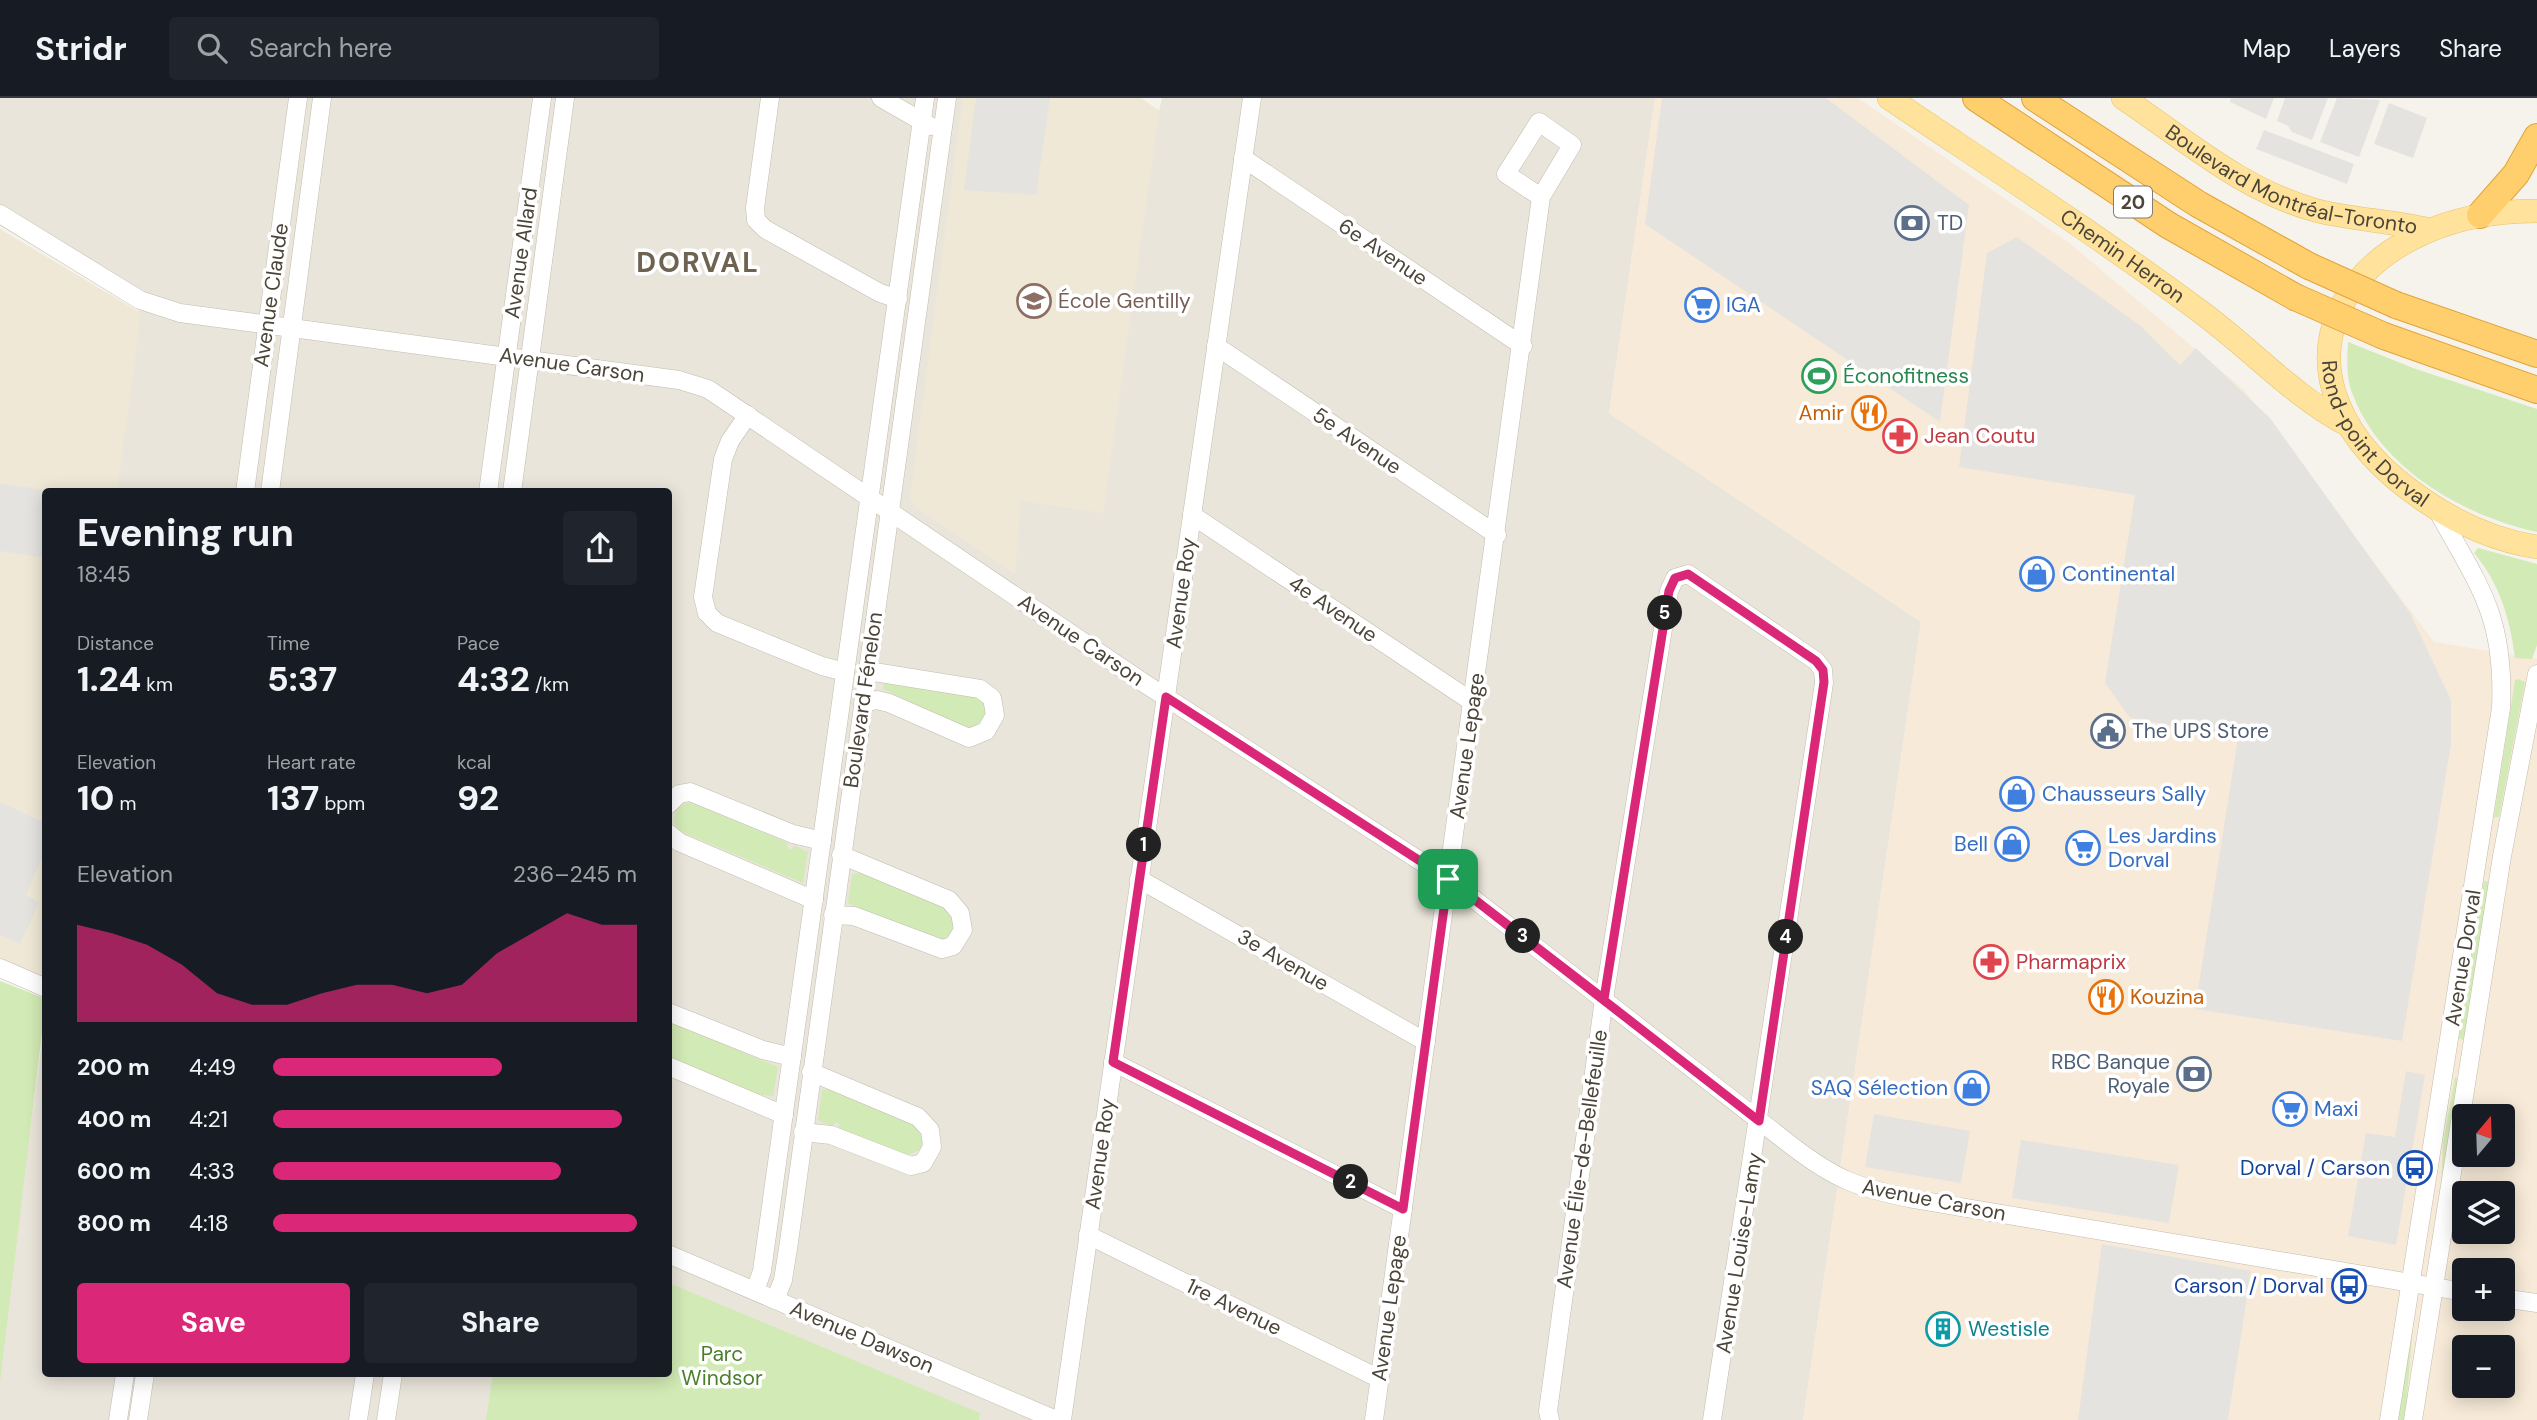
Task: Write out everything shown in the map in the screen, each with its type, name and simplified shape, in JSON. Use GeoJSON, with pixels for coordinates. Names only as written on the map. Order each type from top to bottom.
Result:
{"type":"FeatureCollection","features":[{"type":"Feature","properties":{"kind":"highway","name":"20"},"geometry":{"type":"LineString","coordinates":[[1976,98],[2168,225],[2295,297],[2384,336],[2537,390]]}},
{"type":"Feature","properties":{"kind":"highway","name":"20"},"geometry":{"type":"LineString","coordinates":[[2035,98],[2198,204],[2309,266],[2396,305],[2537,354]]}},
{"type":"Feature","properties":{"kind":"highway"},"geometry":{"type":"LineString","coordinates":[[2480,215],[2516,174],[2537,137]]}},
{"type":"Feature","properties":{"kind":"main road","name":"Chemin Herron"},"geometry":{"type":"LineString","coordinates":[[1889,98],[2149,275],[2222,328],[2316,408],[2348,425]]}},
{"type":"Feature","properties":{"kind":"main road","name":"Boulevard Montréal-Toronto"},"geometry":{"type":"LineString","coordinates":[[2123,98],[2230,173],[2274,196],[2319,211],[2398,222],[2430,230]]}},
{"type":"Feature","properties":{"kind":"main road","name":"Rond-point Dorval"},"geometry":{"type":"LineString","coordinates":[[2537,211],[2480,215],[2430,230],[2391,249],[2368,267],[2340,307],[2331,340],[2330,366],[2337,400],[2348,425],[2385,469],[2435,508],[2483,532],[2537,547]]}},
{"type":"Feature","properties":{"kind":"street","name":"Avenue Claude"},"geometry":{"type":"LineString","coordinates":[[247,488],[298,98]]}},
{"type":"Feature","properties":{"kind":"street","name":"Avenue Claude"},"geometry":{"type":"LineString","coordinates":[[271,488],[322,98]]}},
{"type":"Feature","properties":{"kind":"street","name":"Avenue Allard"},"geometry":{"type":"LineString","coordinates":[[489,488],[542,98]]}},
{"type":"Feature","properties":{"kind":"street","name":"Avenue Allard"},"geometry":{"type":"LineString","coordinates":[[513,488],[565,98]]}},
{"type":"Feature","properties":{"kind":"street"},"geometry":{"type":"LineString","coordinates":[[770,98],[756,220],[765,229],[868,287],[898,299]]}},
{"type":"Feature","properties":{"kind":"street"},"geometry":{"type":"LineString","coordinates":[[881,98],[942,133]]}},
{"type":"Feature","properties":{"kind":"street","name":"Boulevard Fénelon"},"geometry":{"type":"LineString","coordinates":[[755,1292],[762,1271],[925,98]]}},
{"type":"Feature","properties":{"kind":"street","name":"Boulevard Fénelon"},"geometry":{"type":"LineString","coordinates":[[775,1300],[783,1280],[947,98]]}},
{"type":"Feature","properties":{"kind":"street","name":"Avenue Roy"},"geometry":{"type":"LineString","coordinates":[[1062,1420],[1252,98]]}},
{"type":"Feature","properties":{"kind":"street","name":"6e Avenue"},"geometry":{"type":"LineString","coordinates":[[1243,158],[1523,346]]}},
{"type":"Feature","properties":{"kind":"street","name":"Avenue Lepage"},"geometry":{"type":"LineString","coordinates":[[1374,1420],[1523,346],[1541,197]]}},
{"type":"Feature","properties":{"kind":"street","name":"Avenue Carson"},"geometry":{"type":"LineString","coordinates":[[0,214],[140,300],[180,313],[687,381],[714,392],[1166,697],[1448,879],[1826,1171],[1865,1189],[2452,1290]]}},
{"type":"Feature","properties":{"kind":"street","name":"5e Avenue"},"geometry":{"type":"LineString","coordinates":[[1216,346],[1497,536]]}},
{"type":"Feature","properties":{"kind":"street"},"geometry":{"type":"LineString","coordinates":[[748,415],[730,441],[723,459],[704,589],[707,613],[717,623],[822,667],[845,672]]}},
{"type":"Feature","properties":{"kind":"street","name":"Avenue Dorval"},"geometry":{"type":"LineString","coordinates":[[2389,1420],[2497,748],[2502,693],[2499,648],[2491,609],[2481,585],[2435,508]]}},
{"type":"Feature","properties":{"kind":"street","name":"4e Avenue"},"geometry":{"type":"LineString","coordinates":[[1192,514],[1474,703]]}},
{"type":"Feature","properties":{"kind":"street","name":"Avenue Élie-de-Bellefeuille"},"geometry":{"type":"LineString","coordinates":[[1550,1420],[1548,1412],[1604,999],[1669,591],[1675,578],[1688,574],[1816,661],[1823,670]]}},
{"type":"Feature","properties":{"kind":"street","name":"Avenue Louise-Lamy"},"geometry":{"type":"LineString","coordinates":[[1713,1420],[1824,682],[1823,670]]}},
{"type":"Feature","properties":{"kind":"street"},"geometry":{"type":"LineString","coordinates":[[863,703],[877,700],[889,703],[969,738],[986,731],[995,716],[992,698],[980,689],[868,671]]}},
{"type":"Feature","properties":{"kind":"street","name":"Avenue Dorval"},"geometry":{"type":"LineString","coordinates":[[2413,1420],[2502,856],[2524,726],[2537,674]]}},
{"type":"Feature","properties":{"kind":"street"},"geometry":{"type":"LineString","coordinates":[[672,801],[679,794],[690,792],[793,834],[822,841]]}},
{"type":"Feature","properties":{"kind":"street"},"geometry":{"type":"LineString","coordinates":[[672,836],[679,842],[814,900]]}},
{"type":"Feature","properties":{"kind":"street"},"geometry":{"type":"LineString","coordinates":[[833,915],[854,916],[942,949],[953,946],[963,930],[960,913],[949,900],[842,855]]}},
{"type":"Feature","properties":{"kind":"street","name":"3e Avenue"},"geometry":{"type":"LineString","coordinates":[[1139,879],[1426,1042]]}},
{"type":"Feature","properties":{"kind":"street"},"geometry":{"type":"LineString","coordinates":[[0,968],[42,986]]}},
{"type":"Feature","properties":{"kind":"street"},"geometry":{"type":"LineString","coordinates":[[672,1014],[763,1050],[792,1057]]}},
{"type":"Feature","properties":{"kind":"street"},"geometry":{"type":"LineString","coordinates":[[1113,1062],[1403,1209]]}},
{"type":"Feature","properties":{"kind":"street"},"geometry":{"type":"LineString","coordinates":[[672,1068],[784,1115]]}},
{"type":"Feature","properties":{"kind":"street"},"geometry":{"type":"LineString","coordinates":[[803,1132],[831,1135],[911,1166],[923,1163],[932,1147],[930,1130],[918,1117],[811,1072]]}},
{"type":"Feature","properties":{"kind":"street","name":"1re Avenue"},"geometry":{"type":"LineString","coordinates":[[1088,1235],[1380,1379]]}},
{"type":"Feature","properties":{"kind":"street","name":"Avenue Dawson"},"geometry":{"type":"LineString","coordinates":[[672,1256],[1056,1420]]}},
{"type":"Feature","properties":{"kind":"street"},"geometry":{"type":"LineString","coordinates":[[2515,1300],[2537,1303]]}},
{"type":"Feature","properties":{"kind":"street"},"geometry":{"type":"LineString","coordinates":[[118,1420],[125,1377]]}},
{"type":"Feature","properties":{"kind":"street"},"geometry":{"type":"LineString","coordinates":[[138,1420],[145,1377]]}},
{"type":"Feature","properties":{"kind":"street"},"geometry":{"type":"LineString","coordinates":[[358,1420],[365,1377]]}},
{"type":"Feature","properties":{"kind":"street"},"geometry":{"type":"LineString","coordinates":[[386,1420],[393,1377]]}},
{"type":"Feature","properties":{"kind":"shaded area"},"geometry":{"type":"Polygon","coordinates":[[[0,98],[1141,98],[1159,111],[1162,98],[1655,98],[1609,413],[1921,622],[1803,1420],[0,1420],[0,1358],[42,1041],[42,1377],[672,1377],[672,488],[116,488],[140,300],[0,216],[0,98]]]}},
{"type":"Feature","properties":{"kind":"shaded area","name":"École Gentilly"},"geometry":{"type":"Polygon","coordinates":[[[963,98],[1141,98],[1159,111],[1103,513],[1021,501],[1015,574],[917,508],[910,499],[963,98]]]}},
{"type":"Feature","properties":{"kind":"shaded area"},"geometry":{"type":"Polygon","coordinates":[[[976,98],[1050,98],[1036,195],[964,190],[976,98]]]}},
{"type":"Feature","properties":{"kind":"shaded area"},"geometry":{"type":"Polygon","coordinates":[[[1655,98],[1858,98],[2068,242],[2244,390],[2434,642],[2537,659],[2537,1420],[1803,1420],[1921,622],[1609,413],[1655,98]]]}},
{"type":"Feature","properties":{"kind":"shaded area"},"geometry":{"type":"Polygon","coordinates":[[[1662,98],[1826,98],[1969,205],[1940,422],[1645,224],[1662,98]]]}},
{"type":"Feature","properties":{"kind":"shaded area"},"geometry":{"type":"Polygon","coordinates":[[[2231,98],[2274,98],[2266,119],[2230,102],[2231,98]]]}},
{"type":"Feature","properties":{"kind":"shaded area"},"geometry":{"type":"Polygon","coordinates":[[[2285,98],[2328,98],[2312,140],[2292,132],[2288,126],[2277,121],[2285,98]]]}},
{"type":"Feature","properties":{"kind":"shaded area"},"geometry":{"type":"Polygon","coordinates":[[[2337,98],[2380,100],[2359,157],[2320,142],[2337,98]]]}},
{"type":"Feature","properties":{"kind":"shaded area"},"geometry":{"type":"Polygon","coordinates":[[[2389,103],[2427,118],[2413,158],[2374,144],[2389,103]]]}},
{"type":"Feature","properties":{"kind":"shaded area"},"geometry":{"type":"Polygon","coordinates":[[[2264,130],[2354,164],[2347,184],[2256,149],[2264,130]]]}},
{"type":"Feature","properties":{"kind":"shaded area"},"geometry":{"type":"Polygon","coordinates":[[[0,229],[141,313],[118,488],[42,488],[42,978],[0,963],[0,229]]]}},
{"type":"Feature","properties":{"kind":"shaded area"},"geometry":{"type":"Polygon","coordinates":[[[2017,237],[2142,327],[2180,365],[2196,348],[2270,418],[2410,613],[2451,700],[2451,744],[2402,1041],[2195,1009],[2238,738],[2130,718],[2105,683],[2135,495],[1959,467],[1987,253],[2017,237]]]}},
{"type":"Feature","properties":{"kind":"shaded area"},"geometry":{"type":"Polygon","coordinates":[[[0,483],[42,490],[42,558],[0,551],[0,483]]]}},
{"type":"Feature","properties":{"kind":"shaded area"},"geometry":{"type":"Polygon","coordinates":[[[0,802],[42,822],[42,857],[26,895],[39,903],[20,944],[0,935],[0,802]]]}},
{"type":"Feature","properties":{"kind":"shaded area"},"geometry":{"type":"Polygon","coordinates":[[[2406,1071],[2425,1075],[2396,1245],[2348,1236],[2366,1133],[2395,1137],[2406,1071]]]}},
{"type":"Feature","properties":{"kind":"shaded area"},"geometry":{"type":"Polygon","coordinates":[[[1874,1114],[1970,1131],[1961,1183],[1865,1167],[1874,1114]]]}},
{"type":"Feature","properties":{"kind":"shaded area"},"geometry":{"type":"Polygon","coordinates":[[[2021,1140],[2179,1165],[2169,1223],[2012,1198],[2021,1140]]]}},
{"type":"Feature","properties":{"kind":"shaded area"},"geometry":{"type":"Polygon","coordinates":[[[2102,1244],[2251,1271],[2228,1420],[2078,1420],[2102,1244]]]}},
{"type":"Feature","properties":{"kind":"green space"},"geometry":{"type":"Polygon","coordinates":[[[2348,342],[2413,368],[2537,409],[2537,532],[2509,525],[2454,501],[2404,467],[2383,445],[2366,421],[2353,395],[2348,376],[2348,342]]]}},
{"type":"Feature","properties":{"kind":"green space"},"geometry":{"type":"Polygon","coordinates":[[[2478,548],[2537,564],[2537,645],[2532,659],[2515,658],[2502,602],[2491,577],[2474,553],[2478,548]]]}},
{"type":"Feature","properties":{"kind":"green space"},"geometry":{"type":"Polygon","coordinates":[[[2515,680],[2525,682],[2499,817],[2494,817],[2515,680]]]}},
{"type":"Feature","properties":{"kind":"green space"},"geometry":{"type":"Polygon","coordinates":[[[884,683],[977,697],[984,704],[986,715],[975,727],[962,727],[883,689],[884,683]]]}},
{"type":"Feature","properties":{"kind":"green space"},"geometry":{"type":"Polygon","coordinates":[[[693,802],[788,843],[787,848],[792,850],[794,845],[808,852],[803,883],[677,830],[674,820],[676,811],[682,805],[693,802]]]}},
{"type":"Feature","properties":{"kind":"green space"},"geometry":{"type":"Polygon","coordinates":[[[861,873],[944,908],[954,922],[951,933],[942,940],[931,939],[848,903],[852,874],[861,873]]]}},
{"type":"Feature","properties":{"kind":"green space"},"geometry":{"type":"Polygon","coordinates":[[[2484,881],[2489,882],[2464,1040],[2459,1038],[2484,881]]]}},
{"type":"Feature","properties":{"kind":"green space"},"geometry":{"type":"Polygon","coordinates":[[[0,981],[42,997],[42,1032],[0,1382],[0,981]]]}},
{"type":"Feature","properties":{"kind":"green space"},"geometry":{"type":"Polygon","coordinates":[[[672,1023],[778,1067],[773,1096],[756,1094],[672,1058],[672,1023]]]}},
{"type":"Feature","properties":{"kind":"green space"},"geometry":{"type":"Polygon","coordinates":[[[2455,1077],[2458,1080],[2454,1104],[2452,1104],[2441,1190],[2443,1142],[2455,1077]]]}},
{"type":"Feature","properties":{"kind":"green space"},"geometry":{"type":"Polygon","coordinates":[[[830,1089],[913,1124],[923,1139],[921,1149],[906,1156],[838,1129],[840,1124],[835,1122],[832,1127],[818,1120],[822,1090],[830,1089]]]}},
{"type":"Feature","properties":{"kind":"green space","name":"Parc Windsor"},"geometry":{"type":"Polygon","coordinates":[[[672,1284],[980,1413],[979,1420],[486,1420],[493,1377],[672,1377],[672,1284]]]}},
{"type":"Feature","properties":{"kind":"green space"},"geometry":{"type":"Polygon","coordinates":[[[2414,1313],[2405,1420],[2398,1420],[2414,1313]]]}},
{"type":"Feature","properties":{"kind":"place","name":"TD"},"geometry":{"type":"Point","coordinates":[1912,223]}},
{"type":"Feature","properties":{"kind":"place","name":"École Gentilly"},"geometry":{"type":"Point","coordinates":[1034,301]}},
{"type":"Feature","properties":{"kind":"place","name":"IGA"},"geometry":{"type":"Point","coordinates":[1702,305]}},
{"type":"Feature","properties":{"kind":"place","name":"Éconofitness"},"geometry":{"type":"Point","coordinates":[1819,376]}},
{"type":"Feature","properties":{"kind":"place","name":"Amir"},"geometry":{"type":"Point","coordinates":[1869,413]}},
{"type":"Feature","properties":{"kind":"place","name":"Jean Coutu"},"geometry":{"type":"Point","coordinates":[1900,436]}},
{"type":"Feature","properties":{"kind":"place","name":"Continental"},"geometry":{"type":"Point","coordinates":[2037,574]}},
{"type":"Feature","properties":{"kind":"place","name":"The UPS Store"},"geometry":{"type":"Point","coordinates":[2108,731]}},
{"type":"Feature","properties":{"kind":"place","name":"Chausseurs Sally"},"geometry":{"type":"Point","coordinates":[2017,794]}},
{"type":"Feature","properties":{"kind":"place","name":"Bell"},"geometry":{"type":"Point","coordinates":[2012,844]}},
{"type":"Feature","properties":{"kind":"place","name":"Les Jardins Dorval"},"geometry":{"type":"Point","coordinates":[2083,848]}},
{"type":"Feature","properties":{"kind":"place","name":"Pharmaprix"},"geometry":{"type":"Point","coordinates":[1991,962]}},
{"type":"Feature","properties":{"kind":"place","name":"Kouzina"},"geometry":{"type":"Point","coordinates":[2106,997]}},
{"type":"Feature","properties":{"kind":"place","name":"RBC Banque Royale"},"geometry":{"type":"Point","coordinates":[2194,1074]}},
{"type":"Feature","properties":{"kind":"place","name":"SAQ Sélection"},"geometry":{"type":"Point","coordinates":[1972,1088]}},
{"type":"Feature","properties":{"kind":"place","name":"Maxi"},"geometry":{"type":"Point","coordinates":[2290,1109]}},
{"type":"Feature","properties":{"kind":"place","name":"Dorval / Carson"},"geometry":{"type":"Point","coordinates":[2415,1168]}},
{"type":"Feature","properties":{"kind":"place","name":"Carson / Dorval"},"geometry":{"type":"Point","coordinates":[2349,1286]}},
{"type":"Feature","properties":{"kind":"place","name":"Westisle"},"geometry":{"type":"Point","coordinates":[1943,1329]}},
{"type":"Feature","properties":{"kind":"district","name":"DORVAL"},"geometry":{"type":"Point","coordinates":[698,262]}},
{"type":"Feature","properties":{"kind":"route"},"geometry":{"type":"LineString","coordinates":[[1448,879],[1166,697],[1113,1062],[1403,1209],[1448,879],[1759,1121],[1824,682],[1823,670],[1816,661],[1688,574],[1675,578],[1669,591],[1604,999],[1448,879]]}}]}
